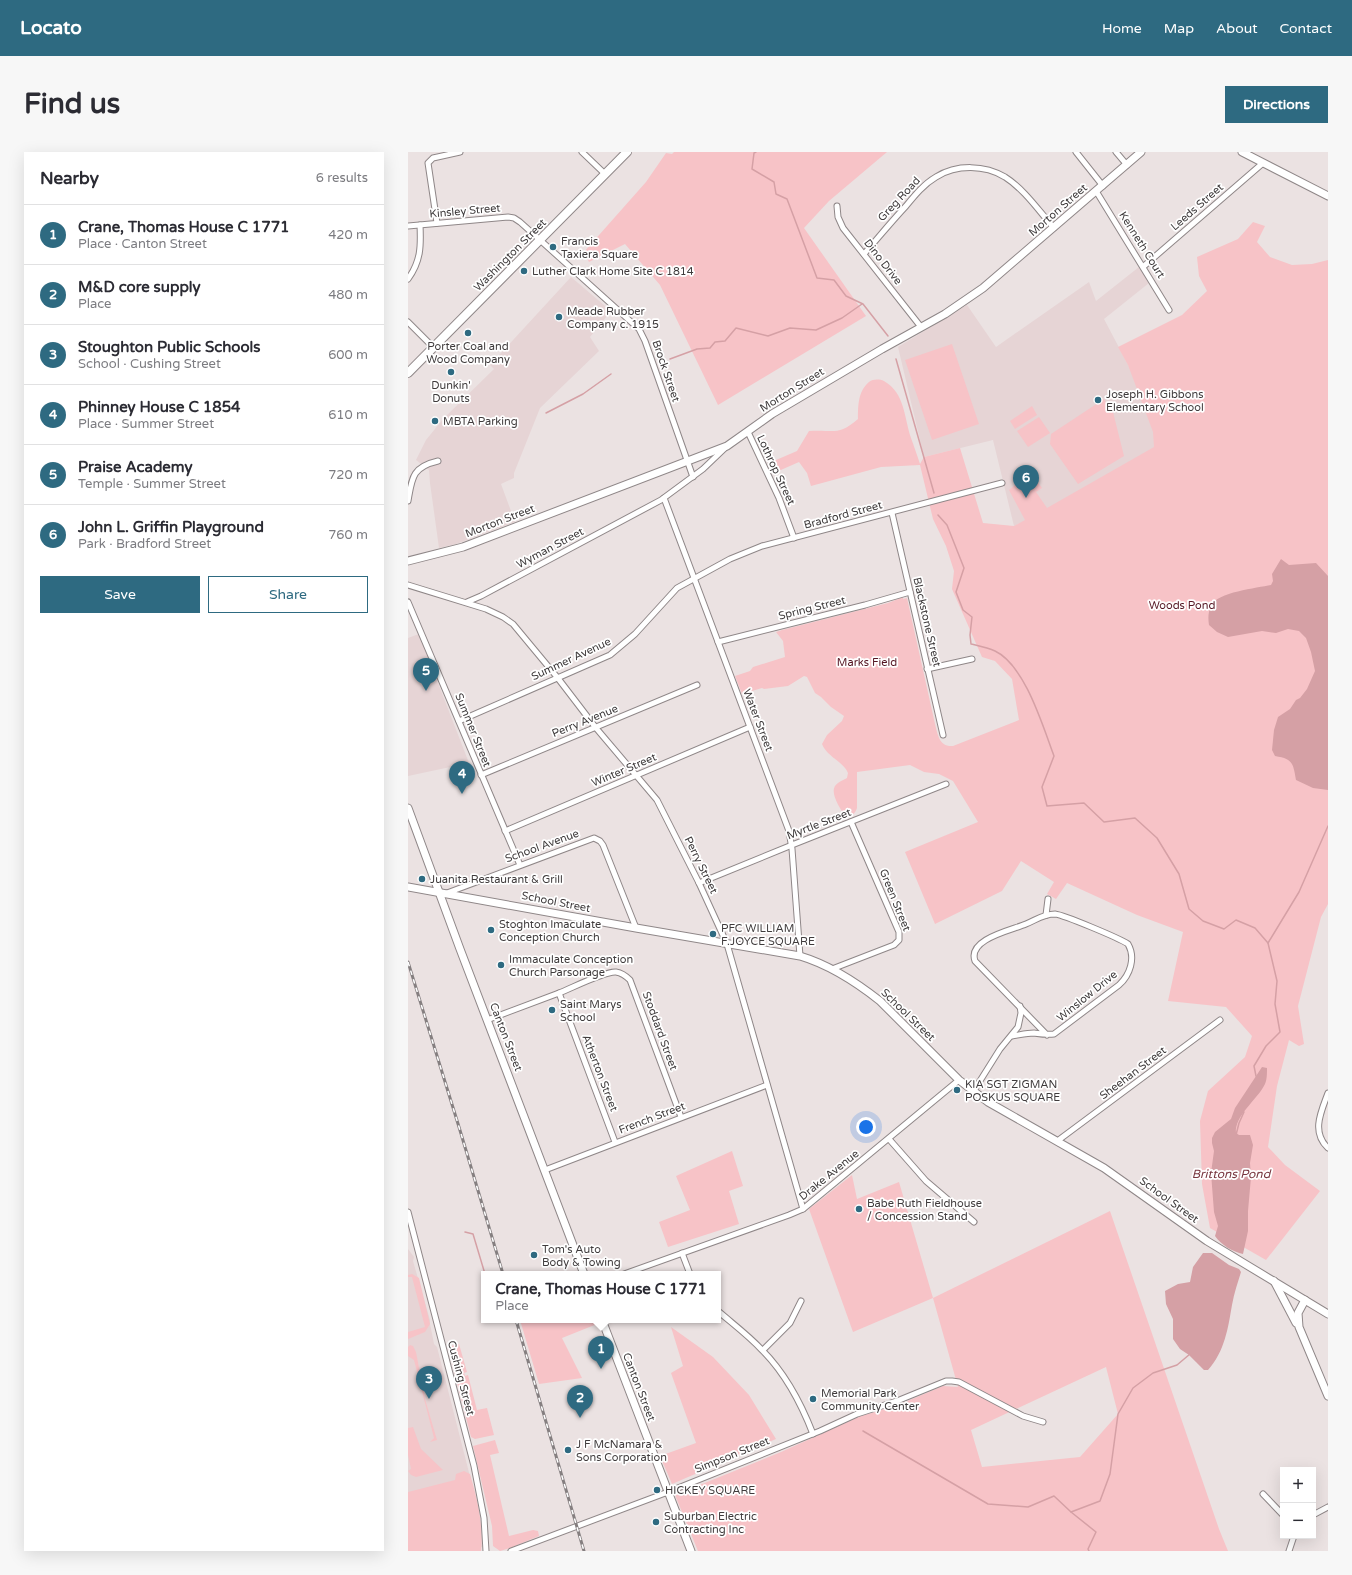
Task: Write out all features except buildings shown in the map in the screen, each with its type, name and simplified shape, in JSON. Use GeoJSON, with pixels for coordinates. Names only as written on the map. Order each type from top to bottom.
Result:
{"type":"FeatureCollection","features":[{"type":"Feature","properties":{"kind":"main road","name":"Washington Street"},"geometry":{"type":"LineString","coordinates":[[408,373],[627,152]]}},
{"type":"Feature","properties":{"kind":"street"},"geometry":{"type":"LineString","coordinates":[[437,223],[428,163],[433,158],[460,152]]}},
{"type":"Feature","properties":{"kind":"street"},"geometry":{"type":"LineString","coordinates":[[582,152],[605,174]]}},
{"type":"Feature","properties":{"kind":"street"},"geometry":{"type":"LineString","coordinates":[[1076,152],[1103,186]]}},
{"type":"Feature","properties":{"kind":"street"},"geometry":{"type":"LineString","coordinates":[[1116,152],[1127,165]]}},
{"type":"Feature","properties":{"kind":"street","name":"Morton Street"},"geometry":{"type":"LineString","coordinates":[[408,561],[463,547],[727,446],[772,414],[945,314],[983,288],[1141,152]]}},
{"type":"Feature","properties":{"kind":"street"},"geometry":{"type":"LineString","coordinates":[[1242,152],[1328,196]]}},
{"type":"Feature","properties":{"kind":"street","name":"Leeds Street"},"geometry":{"type":"LineString","coordinates":[[1144,266],[1263,163]]}},
{"type":"Feature","properties":{"kind":"street","name":"Greg Road"},"geometry":{"type":"LineString","coordinates":[[864,254],[923,187],[937,176],[951,170],[971,167],[992,170],[1006,178],[1034,205],[1054,228]]}},
{"type":"Feature","properties":{"kind":"street","name":"Kenneth Court"},"geometry":{"type":"LineString","coordinates":[[1096,191],[1144,266],[1169,310]]}},
{"type":"Feature","properties":{"kind":"street","name":"Dino Drive"},"geometry":{"type":"LineString","coordinates":[[836,206],[838,217],[843,228],[921,327]]}},
{"type":"Feature","properties":{"kind":"street","name":"Kinsley Street"},"geometry":{"type":"LineString","coordinates":[[408,226],[511,217],[520,222],[540,241]]}},
{"type":"Feature","properties":{"kind":"street"},"geometry":{"type":"LineString","coordinates":[[408,279],[415,269],[420,253],[420,225]]}},
{"type":"Feature","properties":{"kind":"street","name":"Brock Street"},"geometry":{"type":"LineString","coordinates":[[540,241],[639,329],[646,341],[693,477]]}},
{"type":"Feature","properties":{"kind":"street"},"geometry":{"type":"LineString","coordinates":[[408,322],[434,348]]}},
{"type":"Feature","properties":{"kind":"street","name":"Lothrop Street"},"geometry":{"type":"LineString","coordinates":[[748,432],[779,498],[794,538]]}},
{"type":"Feature","properties":{"kind":"street","name":"Wyman Street"},"geometry":{"type":"LineString","coordinates":[[467,602],[489,592],[664,498],[693,477],[727,446]]}},
{"type":"Feature","properties":{"kind":"street"},"geometry":{"type":"LineString","coordinates":[[408,501],[411,482],[415,473],[421,466],[438,461]]}},
{"type":"Feature","properties":{"kind":"street","name":"Bradford Street"},"geometry":{"type":"LineString","coordinates":[[694,578],[746,552],[1002,483]]}},
{"type":"Feature","properties":{"kind":"street","name":"Water Street"},"geometry":{"type":"LineString","coordinates":[[664,498],[786,824],[792,844],[800,956]]}},
{"type":"Feature","properties":{"kind":"street","name":"Blackstone Street"},"geometry":{"type":"LineString","coordinates":[[892,513],[943,735]]}},
{"type":"Feature","properties":{"kind":"street","name":"Summer Avenue"},"geometry":{"type":"LineString","coordinates":[[458,720],[607,657],[635,634],[674,591],[694,578]]}},
{"type":"Feature","properties":{"kind":"street"},"geometry":{"type":"LineString","coordinates":[[408,585],[467,602]]}},
{"type":"Feature","properties":{"kind":"street","name":"Spring Street"},"geometry":{"type":"LineString","coordinates":[[718,642],[865,605],[910,592]]}},
{"type":"Feature","properties":{"kind":"street","name":"Summer Street"},"geometry":{"type":"LineString","coordinates":[[408,602],[520,865]]}},
{"type":"Feature","properties":{"kind":"street","name":"Perry Street"},"geometry":{"type":"LineString","coordinates":[[467,602],[492,612],[513,624],[557,677],[596,728],[657,800],[664,811],[727,944],[803,1209]]}},
{"type":"Feature","properties":{"kind":"street"},"geometry":{"type":"LineString","coordinates":[[927,669],[972,659]]}},
{"type":"Feature","properties":{"kind":"street","name":"Perry Avenue"},"geometry":{"type":"LineString","coordinates":[[481,775],[697,685]]}},
{"type":"Feature","properties":{"kind":"street","name":"Winter Street"},"geometry":{"type":"LineString","coordinates":[[505,831],[750,727]]}},
{"type":"Feature","properties":{"kind":"street","name":"Myrtle Street"},"geometry":{"type":"LineString","coordinates":[[699,883],[792,844],[946,784]]}},
{"type":"Feature","properties":{"kind":"street","name":"Canton Street"},"geometry":{"type":"LineString","coordinates":[[408,808],[438,892],[583,1271]]}},
{"type":"Feature","properties":{"kind":"street","name":"Green Street"},"geometry":{"type":"LineString","coordinates":[[832,969],[894,945],[900,940],[899,932],[851,822]]}},
{"type":"Feature","properties":{"kind":"street","name":"School Avenue"},"geometry":{"type":"LineString","coordinates":[[447,893],[590,839],[597,838],[603,845],[636,928]]}},
{"type":"Feature","properties":{"kind":"street","name":"School Street"},"geometry":{"type":"LineString","coordinates":[[408,887],[800,956],[820,963],[866,990],[880,1001],[959,1080],[973,1092],[1058,1143],[1104,1168],[1189,1229],[1328,1314]]}},
{"type":"Feature","properties":{"kind":"street"},"geometry":{"type":"LineString","coordinates":[[1047,1035],[975,961],[973,955],[974,951],[985,940],[1046,915],[1048,899]]}},
{"type":"Feature","properties":{"kind":"street","name":"Winslow Drive"},"geometry":{"type":"LineString","coordinates":[[1046,915],[1062,916],[1125,942],[1128,944],[1132,953],[1130,969],[1124,980],[1119,985],[1058,1032],[1047,1035]]}},
{"type":"Feature","properties":{"kind":"street","name":"Stoddard Street"},"geometry":{"type":"LineString","coordinates":[[559,993],[611,972],[622,973],[630,980],[681,1117]]}},
{"type":"Feature","properties":{"kind":"street"},"geometry":{"type":"LineString","coordinates":[[487,1020],[559,993]]}},
{"type":"Feature","properties":{"kind":"street","name":"Atherton Street"},"geometry":{"type":"LineString","coordinates":[[559,993],[615,1142]]}},
{"type":"Feature","properties":{"kind":"street"},"geometry":{"type":"LineString","coordinates":[[973,1092],[1000,1049],[1018,1027],[1020,1020],[1020,1006]]}},
{"type":"Feature","properties":{"kind":"street","name":"Sheehan Street"},"geometry":{"type":"LineString","coordinates":[[1058,1143],[1060,1139],[1220,1020]]}},
{"type":"Feature","properties":{"kind":"street"},"geometry":{"type":"LineString","coordinates":[[1012,1036],[1027,1033],[1047,1035]]}},
{"type":"Feature","properties":{"kind":"street","name":"Drake Avenue"},"geometry":{"type":"LineString","coordinates":[[632,1271],[803,1209],[959,1080]]}},
{"type":"Feature","properties":{"kind":"street","name":"French Street"},"geometry":{"type":"LineString","coordinates":[[545,1170],[767,1085]]}},
{"type":"Feature","properties":{"kind":"street"},"geometry":{"type":"LineString","coordinates":[[1328,1093],[1320,1115],[1318,1127],[1320,1138],[1328,1148]]}},
{"type":"Feature","properties":{"kind":"street"},"geometry":{"type":"LineString","coordinates":[[889,1139],[926,1181],[974,1222]]}},
{"type":"Feature","properties":{"kind":"street","name":"Cushing Street"},"geometry":{"type":"LineString","coordinates":[[408,1215],[474,1466],[484,1518],[486,1551]]}},
{"type":"Feature","properties":{"kind":"street"},"geometry":{"type":"LineString","coordinates":[[682,1253],[689,1271]]}},
{"type":"Feature","properties":{"kind":"street"},"geometry":{"type":"LineString","coordinates":[[1274,1280],[1299,1327],[1328,1396]]}},
{"type":"Feature","properties":{"kind":"street"},"geometry":{"type":"LineString","coordinates":[[1299,1327],[1298,1313],[1305,1300]]}},
{"type":"Feature","properties":{"kind":"street"},"geometry":{"type":"LineString","coordinates":[[762,1350],[790,1324],[801,1301]]}},
{"type":"Feature","properties":{"kind":"street"},"geometry":{"type":"LineString","coordinates":[[721,1313],[762,1350],[778,1369],[793,1391],[813,1434]]}},
{"type":"Feature","properties":{"kind":"street","name":"Canton Street"},"geometry":{"type":"LineString","coordinates":[[603,1323],[691,1551]]}},
{"type":"Feature","properties":{"kind":"street","name":"Simpson Street"},"geometry":{"type":"LineString","coordinates":[[511,1551],[668,1492],[813,1434],[857,1414],[897,1402],[942,1382],[952,1380],[959,1382],[1023,1416],[1043,1422]]}},
{"type":"Feature","properties":{"kind":"street"},"geometry":{"type":"LineString","coordinates":[[1263,1494],[1280,1512]]}},
{"type":"Feature","properties":{"kind":"street"},"geometry":{"type":"LineString","coordinates":[[1316,1513],[1328,1507]]}},
{"type":"Feature","properties":{"kind":"street"},"geometry":{"type":"LineString","coordinates":[[1289,1551],[1293,1539]]}},
{"type":"Feature","properties":{"kind":"shaded area","name":"Joseph H. Gibbons Elementary School"},"geometry":{"type":"Polygon","coordinates":[[[1139,267],[1149,283],[1104,319],[1144,395],[1288,406],[1014,526],[993,440],[924,457],[898,347],[967,305],[996,347],[1089,282],[1096,301],[1139,267]]]}},
{"type":"Feature","properties":{"kind":"shaded area"},"geometry":{"type":"Polygon","coordinates":[[[571,277],[611,311],[590,337],[599,351],[540,408],[514,473],[514,478],[501,484],[515,522],[456,544],[439,548],[429,470],[416,460],[426,440],[443,419],[494,369],[490,365],[571,277]]]}},
{"type":"Feature","properties":{"kind":"shaded area"},"geometry":{"type":"Polygon","coordinates":[[[419,634],[469,763],[408,776],[408,638],[419,634]]]}},
{"type":"Feature","properties":{"kind":"shaded area"},"geometry":{"type":"Polygon","coordinates":[[[408,1249],[414,1257],[413,1261],[430,1320],[434,1344],[437,1347],[476,1500],[479,1514],[482,1547],[408,1551],[408,1249]]]}},
{"type":"Feature","properties":{"kind":"green space"},"geometry":{"type":"Polygon","coordinates":[[[674,152],[887,152],[829,201],[804,228],[866,316],[718,405],[660,285],[625,244],[589,262],[584,252],[646,182],[666,153],[672,154],[674,152]]]}},
{"type":"Feature","properties":{"kind":"green space","name":"Marks Field"},"geometry":{"type":"Polygon","coordinates":[[[1253,222],[1265,226],[1257,242],[1270,257],[1292,265],[1312,264],[1328,260],[1328,904],[1321,917],[1298,1006],[1304,1044],[1299,1046],[1289,1040],[1277,1086],[1268,1147],[1285,1165],[1320,1191],[1266,1260],[1210,1228],[1202,1184],[1200,1121],[1208,1091],[1245,1057],[1252,1036],[1226,1007],[1168,1001],[1183,932],[1137,915],[1067,883],[1056,899],[1047,894],[1054,882],[1021,861],[1002,891],[935,924],[905,852],[978,822],[953,781],[939,774],[924,772],[910,765],[857,772],[857,808],[850,816],[845,816],[836,799],[834,790],[838,783],[847,778],[848,773],[843,765],[827,752],[822,744],[827,735],[842,721],[844,716],[815,693],[807,677],[804,676],[788,686],[762,688],[742,694],[735,676],[750,671],[753,667],[785,657],[783,641],[776,632],[888,603],[903,597],[903,599],[907,598],[935,724],[940,740],[945,745],[953,746],[1019,720],[1012,679],[995,661],[982,657],[952,589],[954,571],[946,546],[933,519],[920,465],[881,467],[811,486],[807,473],[799,462],[774,473],[769,463],[797,451],[809,431],[835,431],[851,425],[858,419],[859,399],[865,386],[872,380],[882,380],[891,386],[900,399],[920,464],[924,457],[960,448],[983,523],[1014,526],[1025,520],[1009,490],[1026,476],[1032,484],[1037,481],[1042,488],[1036,492],[1047,508],[1154,447],[1153,432],[1128,365],[1118,347],[1182,315],[1207,291],[1199,276],[1197,257],[1238,239],[1253,222]]]}},
{"type":"Feature","properties":{"kind":"green space"},"geometry":{"type":"Polygon","coordinates":[[[952,344],[979,424],[932,440],[905,360],[952,344]]]}},
{"type":"Feature","properties":{"kind":"green space"},"geometry":{"type":"Polygon","coordinates":[[[1104,399],[1107,405],[1111,404],[1124,456],[1078,484],[1050,444],[1051,434],[1104,399]]]}},
{"type":"Feature","properties":{"kind":"green space"},"geometry":{"type":"Polygon","coordinates":[[[1032,406],[1037,415],[1015,429],[1010,421],[1032,406]]]}},
{"type":"Feature","properties":{"kind":"green space"},"geometry":{"type":"Polygon","coordinates":[[[1039,417],[1050,433],[1028,447],[1017,431],[1039,417]]]}},
{"type":"Feature","properties":{"kind":"green space"},"geometry":{"type":"Polygon","coordinates":[[[732,1151],[743,1186],[729,1191],[739,1224],[668,1247],[659,1222],[690,1210],[676,1176],[732,1151]]]}},
{"type":"Feature","properties":{"kind":"green space"},"geometry":{"type":"Polygon","coordinates":[[[852,1175],[857,1199],[899,1182],[933,1298],[853,1332],[809,1209],[852,1175]]]}},
{"type":"Feature","properties":{"kind":"green space"},"geometry":{"type":"Polygon","coordinates":[[[1110,1211],[1219,1529],[1228,1551],[698,1551],[675,1495],[781,1452],[861,1416],[898,1405],[943,1386],[958,1387],[933,1298],[1110,1211]],[[1106,1367],[971,1430],[982,1467],[1080,1457],[1118,1414],[1106,1367]]]}},
{"type":"Feature","properties":{"kind":"green space"},"geometry":{"type":"Polygon","coordinates":[[[412,1274],[419,1278],[430,1324],[425,1332],[408,1339],[408,1332],[425,1327],[412,1277],[408,1277],[408,1275],[412,1274]]]}},
{"type":"Feature","properties":{"kind":"green space"},"geometry":{"type":"Polygon","coordinates":[[[521,1323],[596,1323],[562,1338],[582,1378],[539,1384],[521,1323]]]}},
{"type":"Feature","properties":{"kind":"green space"},"geometry":{"type":"Polygon","coordinates":[[[671,1327],[713,1357],[749,1395],[776,1439],[672,1484],[660,1456],[696,1443],[671,1373],[683,1366],[671,1327]]]}},
{"type":"Feature","properties":{"kind":"green space"},"geometry":{"type":"Polygon","coordinates":[[[459,1344],[467,1372],[464,1373],[465,1376],[468,1375],[477,1410],[487,1408],[494,1435],[475,1439],[471,1437],[448,1347],[459,1344]]]}},
{"type":"Feature","properties":{"kind":"green space"},"geometry":{"type":"Polygon","coordinates":[[[410,1345],[413,1346],[416,1352],[425,1399],[437,1440],[430,1442],[434,1438],[414,1360],[408,1356],[408,1347],[410,1345]]]}},
{"type":"Feature","properties":{"kind":"green space"},"geometry":{"type":"Polygon","coordinates":[[[413,1427],[421,1449],[443,1470],[416,1477],[411,1475],[408,1471],[411,1469],[408,1455],[408,1428],[413,1427]]]}},
{"type":"Feature","properties":{"kind":"green space"},"geometry":{"type":"Polygon","coordinates":[[[495,1440],[499,1453],[490,1455],[509,1536],[533,1530],[538,1531],[539,1536],[500,1551],[493,1546],[492,1526],[473,1446],[495,1440]]]}},
{"type":"Feature","properties":{"kind":"green space"},"geometry":{"type":"Polygon","coordinates":[[[464,1471],[470,1474],[477,1502],[482,1532],[481,1551],[408,1551],[408,1492],[455,1480],[456,1474],[464,1471]]]}},
{"type":"Feature","properties":{"kind":"water","name":"Woods Pond"},"geometry":{"type":"Polygon","coordinates":[[[1281,559],[1289,565],[1316,563],[1328,576],[1328,790],[1313,788],[1296,780],[1293,766],[1289,760],[1275,756],[1272,750],[1274,730],[1278,717],[1290,709],[1296,700],[1300,698],[1307,689],[1315,671],[1306,638],[1299,631],[1288,629],[1276,633],[1262,631],[1228,637],[1217,632],[1209,625],[1209,611],[1215,601],[1221,597],[1238,591],[1271,585],[1273,581],[1272,574],[1281,559]]]}},
{"type":"Feature","properties":{"kind":"water","name":"Brittons Pond"},"geometry":{"type":"Polygon","coordinates":[[[1262,1067],[1267,1068],[1267,1078],[1265,1084],[1262,1090],[1242,1114],[1236,1127],[1236,1133],[1239,1135],[1250,1135],[1253,1145],[1250,1163],[1251,1177],[1248,1231],[1243,1254],[1228,1248],[1215,1236],[1218,1226],[1214,1212],[1211,1173],[1214,1151],[1212,1138],[1215,1132],[1231,1119],[1235,1108],[1262,1067]]]}},
{"type":"Feature","properties":{"kind":"water"},"geometry":{"type":"Polygon","coordinates":[[[1203,1253],[1212,1253],[1229,1265],[1239,1269],[1241,1272],[1234,1296],[1225,1339],[1214,1363],[1208,1370],[1204,1370],[1189,1355],[1180,1349],[1173,1339],[1173,1319],[1166,1304],[1165,1291],[1178,1284],[1190,1282],[1193,1267],[1203,1253]]]}},
{"type":"Feature","properties":{"kind":"waterway"},"geometry":{"type":"LineString","coordinates":[[756,152],[754,153],[752,169],[774,182],[776,194],[787,199],[817,278],[834,280],[846,296],[863,304],[888,336]]}},
{"type":"Feature","properties":{"kind":"waterway"},"geometry":{"type":"LineString","coordinates":[[670,359],[697,349],[710,348],[715,342],[725,341],[736,328],[768,336],[790,328],[816,330],[842,318],[862,304]]}},
{"type":"Feature","properties":{"kind":"waterway"},"geometry":{"type":"LineString","coordinates":[[896,359],[934,493]]}},
{"type":"Feature","properties":{"kind":"waterway"},"geometry":{"type":"LineString","coordinates":[[546,413],[583,394],[611,374]]}},
{"type":"Feature","properties":{"kind":"waterway"},"geometry":{"type":"LineString","coordinates":[[938,515],[947,525],[964,568],[956,592],[963,610],[972,617],[970,635],[971,644],[995,651],[1006,658],[1024,683],[1032,698],[1044,729],[1054,756],[1042,787],[1047,806],[1084,803],[1104,822],[1135,818],[1157,838],[1179,874],[1189,909],[1203,921],[1224,929],[1236,920],[1255,928],[1268,943]]}},
{"type":"Feature","properties":{"kind":"waterway"},"geometry":{"type":"LineString","coordinates":[[1256,1076],[1254,1066],[1266,1046],[1280,1032],[1275,1004],[1277,981],[1268,943],[1299,892],[1328,826]]}},
{"type":"Feature","properties":{"kind":"waterway"},"geometry":{"type":"LineString","coordinates":[[1236,1135],[1244,1112]]}},
{"type":"Feature","properties":{"kind":"waterway"},"geometry":{"type":"LineString","coordinates":[[465,1232],[473,1234],[484,1271]]}},
{"type":"Feature","properties":{"kind":"waterway"},"geometry":{"type":"LineString","coordinates":[[1089,1551],[1088,1549],[1096,1532],[1071,1512],[1100,1501],[1110,1474],[1118,1414],[1133,1388],[1153,1373],[1177,1365],[1190,1354]]}},
{"type":"Feature","properties":{"kind":"waterway"},"geometry":{"type":"LineString","coordinates":[[863,1431],[988,1504],[1028,1507],[1054,1496],[1071,1512]]}},
{"type":"Feature","properties":{"kind":"railway"},"geometry":{"type":"LineString","coordinates":[[408,962],[502,1271]]}},
{"type":"Feature","properties":{"kind":"railway"},"geometry":{"type":"LineString","coordinates":[[517,1323],[584,1551]]}},
{"type":"Feature","properties":{"kind":"place","name":"Francis Taxiera Square"},"geometry":{"type":"Point","coordinates":[553,247]}},
{"type":"Feature","properties":{"kind":"place","name":"Luther Clark Home Site C 1814"},"geometry":{"type":"Point","coordinates":[524,271]}},
{"type":"Feature","properties":{"kind":"place","name":"Meade Rubber Company c. 1915"},"geometry":{"type":"Point","coordinates":[559,317]}},
{"type":"Feature","properties":{"kind":"place","name":"Porter Coal and Wood Company"},"geometry":{"type":"Point","coordinates":[468,333]}},
{"type":"Feature","properties":{"kind":"place","name":"Dunkin' Donuts"},"geometry":{"type":"Point","coordinates":[451,372]}},
{"type":"Feature","properties":{"kind":"place","name":"Joseph H. Gibbons Elementary School"},"geometry":{"type":"Point","coordinates":[1098,400]}},
{"type":"Feature","properties":{"kind":"place","name":"MBTA Parking"},"geometry":{"type":"Point","coordinates":[435,421]}},
{"type":"Feature","properties":{"kind":"place","name":"John L. Griffin Playground"},"geometry":{"type":"Point","coordinates":[1026,498]}},
{"type":"Feature","properties":{"kind":"place","name":"Praise Academy"},"geometry":{"type":"Point","coordinates":[426,691]}},
{"type":"Feature","properties":{"kind":"place","name":"Phinney House C 1854"},"geometry":{"type":"Point","coordinates":[462,794]}},
{"type":"Feature","properties":{"kind":"place","name":"Juanita Restaurant & Grill"},"geometry":{"type":"Point","coordinates":[422,879]}},
{"type":"Feature","properties":{"kind":"place","name":"Stoghton Imaculate Conception Church"},"geometry":{"type":"Point","coordinates":[491,930]}},
{"type":"Feature","properties":{"kind":"place","name":"PFC WILLIAM F.JOYCE SQUARE"},"geometry":{"type":"Point","coordinates":[713,934]}},
{"type":"Feature","properties":{"kind":"place","name":"Immaculate Conception Church Parsonage"},"geometry":{"type":"Point","coordinates":[501,965]}},
{"type":"Feature","properties":{"kind":"place","name":"Saint Marys School"},"geometry":{"type":"Point","coordinates":[552,1010]}},
{"type":"Feature","properties":{"kind":"place","name":"KIA SGT ZIGMAN POSKUS SQUARE"},"geometry":{"type":"Point","coordinates":[957,1090]}},
{"type":"Feature","properties":{"kind":"place","name":"Babe Ruth Fieldhouse / Concession Stand"},"geometry":{"type":"Point","coordinates":[859,1209]}},
{"type":"Feature","properties":{"kind":"place","name":"Tom's Auto Body & Towing"},"geometry":{"type":"Point","coordinates":[534,1255]}},
{"type":"Feature","properties":{"kind":"place","name":"Crane, Thomas House C 1771"},"geometry":{"type":"Point","coordinates":[601,1369]}},
{"type":"Feature","properties":{"kind":"place","name":"Stoughton Public Schools"},"geometry":{"type":"Point","coordinates":[429,1399]}},
{"type":"Feature","properties":{"kind":"place","name":"Memorial Park Community Center"},"geometry":{"type":"Point","coordinates":[813,1399]}},
{"type":"Feature","properties":{"kind":"place","name":"M&D core supply"},"geometry":{"type":"Point","coordinates":[580,1418]}},
{"type":"Feature","properties":{"kind":"place","name":"J F McNamara & Sons Corporation"},"geometry":{"type":"Point","coordinates":[568,1450]}},
{"type":"Feature","properties":{"kind":"place","name":"HICKEY SQUARE"},"geometry":{"type":"Point","coordinates":[657,1490]}},
{"type":"Feature","properties":{"kind":"place","name":"Suburban Electric Contracting Inc"},"geometry":{"type":"Point","coordinates":[656,1522]}}]}
